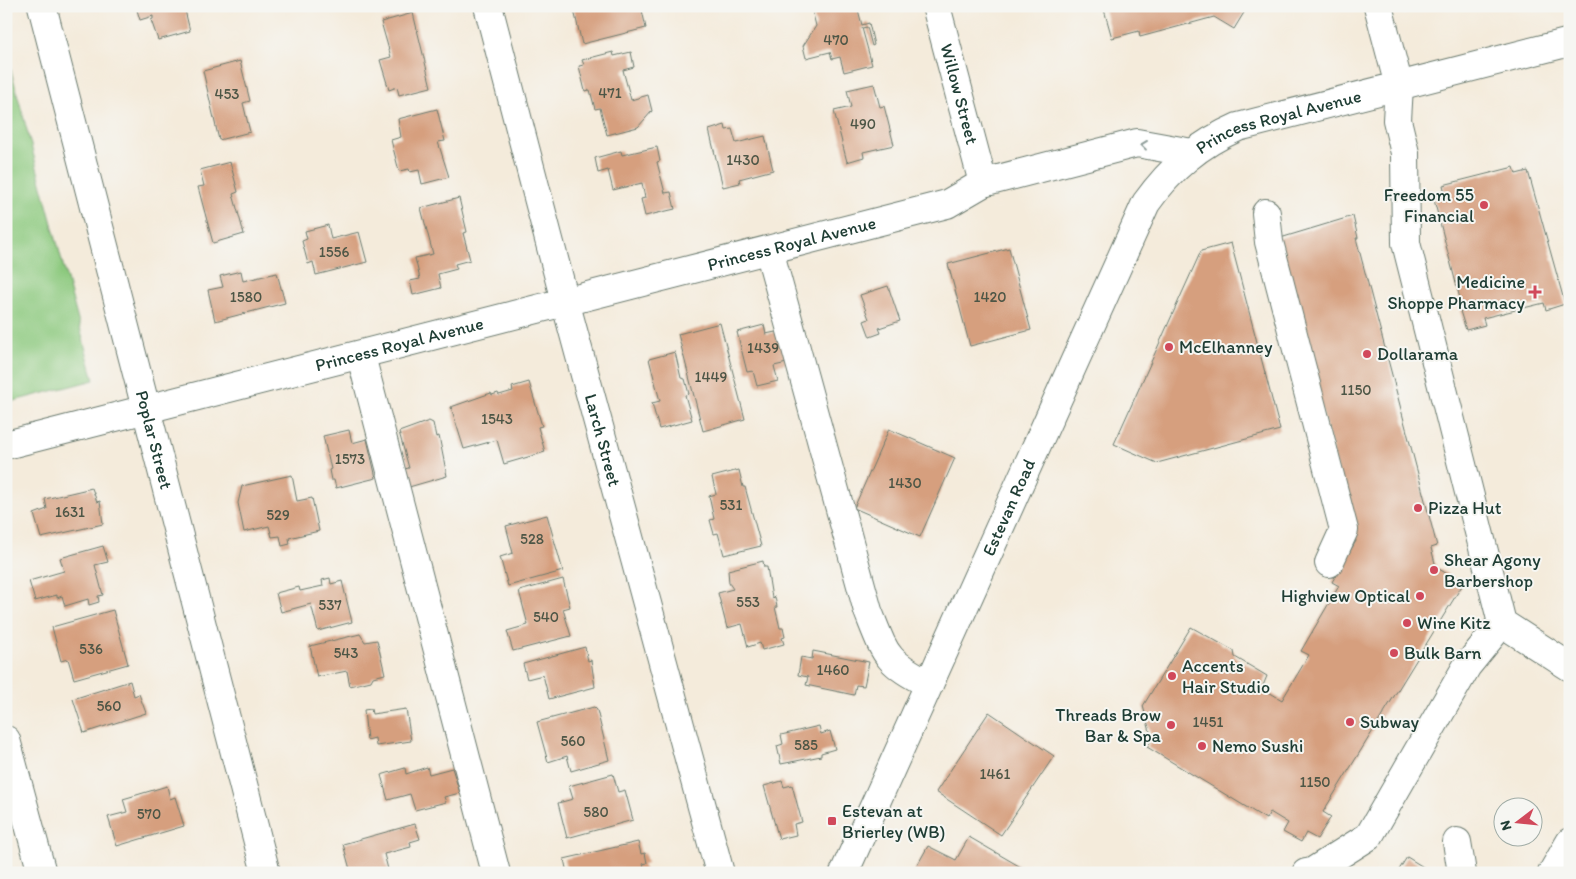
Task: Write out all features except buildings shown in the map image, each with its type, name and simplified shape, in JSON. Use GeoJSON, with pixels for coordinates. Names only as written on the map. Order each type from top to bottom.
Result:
{"type":"FeatureCollection","features":[{"type":"Feature","properties":{"kind":"street","name":"Poplar Street"},"geometry":{"type":"LineString","coordinates":[[42,6],[266,873]]}},
{"type":"Feature","properties":{"kind":"street","name":"Larch Street"},"geometry":{"type":"LineString","coordinates":[[488,6],[565,301],[720,873]]}},
{"type":"Feature","properties":{"kind":"street","name":"Willow Street"},"geometry":{"type":"LineString","coordinates":[[936,6],[983,182]]}},
{"type":"Feature","properties":{"kind":"street"},"geometry":{"type":"LineString","coordinates":[[1378,6],[1399,86],[1397,120],[1405,153],[1406,243],[1502,623],[1570,666]]}},
{"type":"Feature","properties":{"kind":"street","name":"Princess Royal Avenue"},"geometry":{"type":"LineString","coordinates":[[6,445],[361,356],[565,301],[947,204],[983,182],[1137,143],[1192,153],[1213,138],[1238,127],[1570,42]]}},
{"type":"Feature","properties":{"kind":"street","name":"Estevan Road"},"geometry":{"type":"LineString","coordinates":[[844,873],[1146,202],[1168,174],[1192,153]]}},
{"type":"Feature","properties":{"kind":"street"},"geometry":{"type":"LineString","coordinates":[[1266,213],[1269,242],[1344,530],[1329,564]]}},
{"type":"Feature","properties":{"kind":"street"},"geometry":{"type":"LineString","coordinates":[[770,250],[868,611],[888,657],[900,668],[929,684]]}},
{"type":"Feature","properties":{"kind":"street"},"geometry":{"type":"LineString","coordinates":[[361,356],[496,873]]}},
{"type":"Feature","properties":{"kind":"street"},"geometry":{"type":"LineString","coordinates":[[1306,873],[1312,872],[1369,836],[1467,666],[1502,623]]}},
{"type":"Feature","properties":{"kind":"street"},"geometry":{"type":"LineString","coordinates":[[6,740],[42,873]]}},
{"type":"Feature","properties":{"kind":"street"},"geometry":{"type":"LineString","coordinates":[[1457,842],[1462,873]]}},
{"type":"Feature","properties":{"kind":"street"},"geometry":{"type":"LineString","coordinates":[[1552,873],[1570,842]]}},
{"type":"Feature","properties":{"kind":"green space"},"geometry":{"type":"Polygon","coordinates":[[[6,52],[94,380],[6,403],[6,52]]]}},
{"type":"Feature","properties":{"kind":"place","name":"Freedom 55 Financial"},"geometry":{"type":"Point","coordinates":[1484,205]}},
{"type":"Feature","properties":{"kind":"place","name":"Medicine Shoppe Pharmacy"},"geometry":{"type":"Point","coordinates":[1535,292]}},
{"type":"Feature","properties":{"kind":"place","name":"McElhanney"},"geometry":{"type":"Point","coordinates":[1169,347]}},
{"type":"Feature","properties":{"kind":"place","name":"Dollarama"},"geometry":{"type":"Point","coordinates":[1367,354]}},
{"type":"Feature","properties":{"kind":"place","name":"Pizza Hut"},"geometry":{"type":"Point","coordinates":[1418,508]}},
{"type":"Feature","properties":{"kind":"place","name":"Shear Agony Barbershop"},"geometry":{"type":"Point","coordinates":[1434,570]}},
{"type":"Feature","properties":{"kind":"place","name":"Highview Optical"},"geometry":{"type":"Point","coordinates":[1420,596]}},
{"type":"Feature","properties":{"kind":"place","name":"Wine Kitz"},"geometry":{"type":"Point","coordinates":[1407,623]}},
{"type":"Feature","properties":{"kind":"place","name":"Bulk Barn"},"geometry":{"type":"Point","coordinates":[1394,653]}},
{"type":"Feature","properties":{"kind":"place","name":"Accents Hair Studio"},"geometry":{"type":"Point","coordinates":[1172,676]}},
{"type":"Feature","properties":{"kind":"place","name":"Subway"},"geometry":{"type":"Point","coordinates":[1350,722]}},
{"type":"Feature","properties":{"kind":"place","name":"Threads Brow Bar & Spa"},"geometry":{"type":"Point","coordinates":[1171,725]}},
{"type":"Feature","properties":{"kind":"place","name":"Nemo Sushi"},"geometry":{"type":"Point","coordinates":[1202,746]}},
{"type":"Feature","properties":{"kind":"place","name":"Estevan at Brierley (WB)"},"geometry":{"type":"Point","coordinates":[832,821]}}]}
